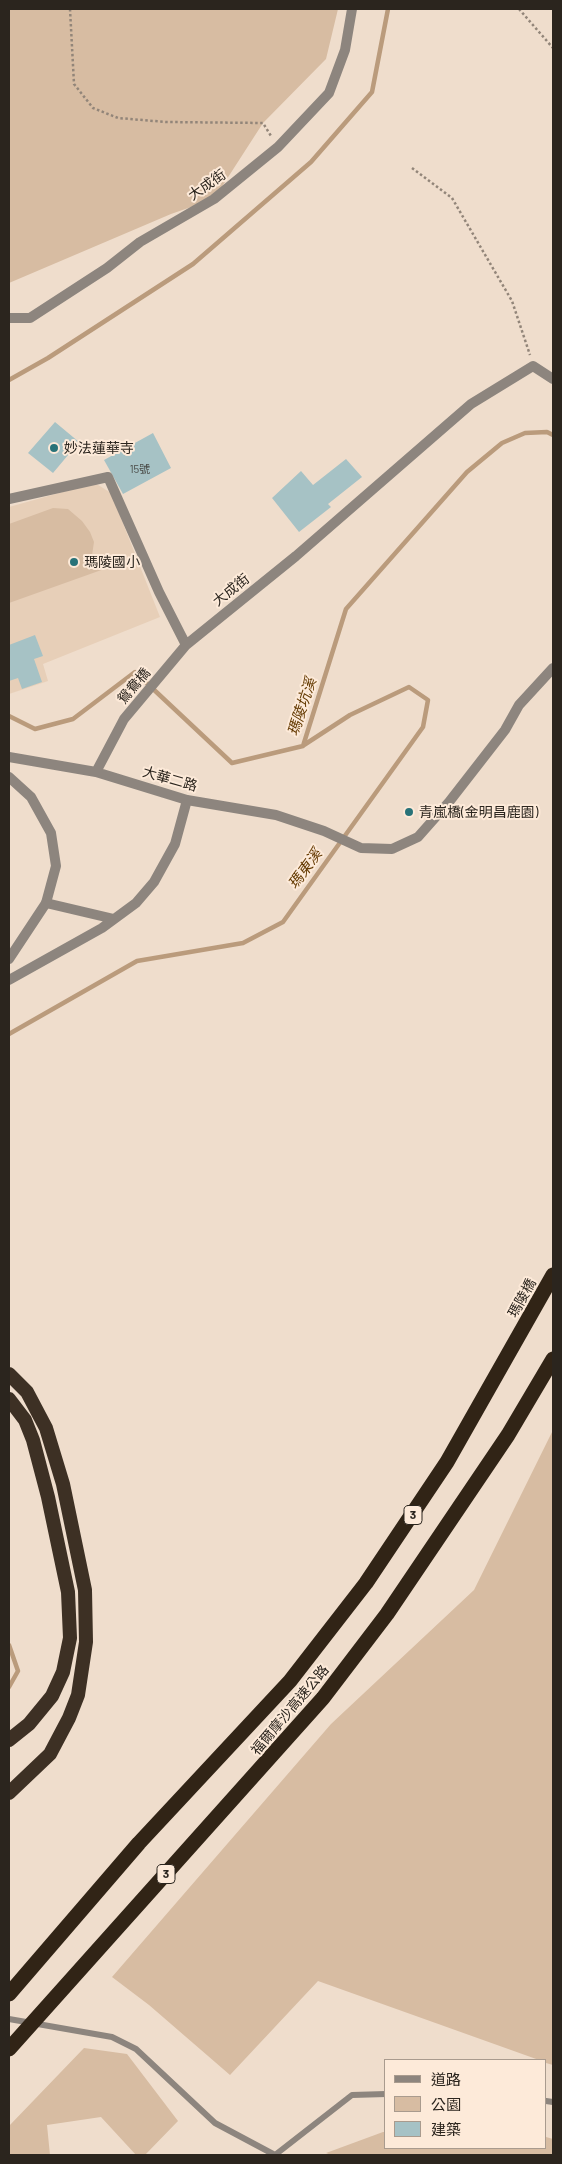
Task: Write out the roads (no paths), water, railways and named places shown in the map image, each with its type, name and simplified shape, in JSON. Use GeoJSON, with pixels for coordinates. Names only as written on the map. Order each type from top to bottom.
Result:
{"type":"FeatureCollection","features":[{"type":"Feature","properties":{"kind":"highway","name":"瑪陵橋"},"geometry":{"type":"LineString","coordinates":[[519,1336],[553,1275]]}},
{"type":"Feature","properties":{"kind":"highway","name":"福爾摩沙高速公路"},"geometry":{"type":"LineString","coordinates":[[9,1994],[139,1843],[290,1681],[366,1582],[416,1511],[475,1416],[519,1336]]}},
{"type":"Feature","properties":{"kind":"highway","name":"福爾摩沙高速公路"},"geometry":{"type":"LineString","coordinates":[[9,2049],[323,1698],[392,1606],[508,1435],[553,1359]]}},
{"type":"Feature","properties":{"kind":"highway"},"geometry":{"type":"LineString","coordinates":[[9,1374],[27,1392],[46,1428],[63,1484],[85,1590],[86,1642],[78,1695],[69,1718],[50,1754],[9,1793]]}},
{"type":"Feature","properties":{"kind":"highway"},"geometry":{"type":"LineString","coordinates":[[9,1399],[24,1420],[33,1440],[48,1497],[68,1592],[70,1638],[63,1672],[43,1709],[29,1724],[9,1740]]}},
{"type":"Feature","properties":{"kind":"street","name":"大成街"},"geometry":{"type":"LineString","coordinates":[[9,318],[30,318],[107,268],[140,242],[214,199],[278,148],[329,93],[346,50],[352,9]]}},
{"type":"Feature","properties":{"kind":"street","name":"大成街"},"geometry":{"type":"LineString","coordinates":[[165,670],[186,646],[296,556],[471,404],[534,366],[553,379]]}},
{"type":"Feature","properties":{"kind":"street"},"geometry":{"type":"LineString","coordinates":[[9,499],[108,477],[158,592],[186,646]]}},
{"type":"Feature","properties":{"kind":"street","name":"大華二路"},"geometry":{"type":"LineString","coordinates":[[9,757],[96,772],[187,800],[276,815],[324,831],[361,848],[392,850],[418,837],[449,802],[505,730],[519,705],[547,672],[553,668]]}},
{"type":"Feature","properties":{"kind":"street","name":"鴛鴦橋"},"geometry":{"type":"LineString","coordinates":[[96,772],[124,719],[165,670]]}},
{"type":"Feature","properties":{"kind":"street"},"geometry":{"type":"LineString","coordinates":[[9,777],[31,797],[51,833],[56,866],[46,903],[9,959]]}},
{"type":"Feature","properties":{"kind":"street"},"geometry":{"type":"LineString","coordinates":[[9,980],[114,919],[136,903],[154,882],[175,844],[187,800]]}},
{"type":"Feature","properties":{"kind":"street"},"geometry":{"type":"LineString","coordinates":[[46,903],[114,919]]}},
{"type":"Feature","properties":{"kind":"lane"},"geometry":{"type":"LineString","coordinates":[[9,2018],[112,2037],[136,2049],[215,2123],[275,2155],[352,2095],[384,2094]]}},
{"type":"Feature","properties":{"kind":"waterway"},"geometry":{"type":"LineString","coordinates":[[9,380],[48,358],[193,264],[311,162],[372,92],[388,9]]}},
{"type":"Feature","properties":{"kind":"waterway","name":"瑪陵坑溪"},"geometry":{"type":"LineString","coordinates":[[9,716],[35,729],[73,719],[135,672],[232,763],[303,746],[346,609],[467,472],[502,443],[525,433],[547,432],[553,435]]}},
{"type":"Feature","properties":{"kind":"waterway","name":"瑪東溪"},"geometry":{"type":"LineString","coordinates":[[9,1034],[137,961],[243,943],[283,922],[423,727],[428,700],[409,687],[350,715],[304,745]]}},
{"type":"Feature","properties":{"kind":"waterway","name":"瑪東溪"},"geometry":{"type":"LineString","coordinates":[[9,1645],[18,1671],[9,1687]]}},
{"type":"Feature","properties":{"kind":"place","name":"妙法蓮華寺"},"geometry":{"type":"Point","coordinates":[54,448]}},
{"type":"Feature","properties":{"kind":"place","name":"瑪陵國小"},"geometry":{"type":"Point","coordinates":[74,562]}},
{"type":"Feature","properties":{"kind":"place","name":"青嵐橋(金明昌鹿園)"},"geometry":{"type":"Point","coordinates":[409,812]}}]}
